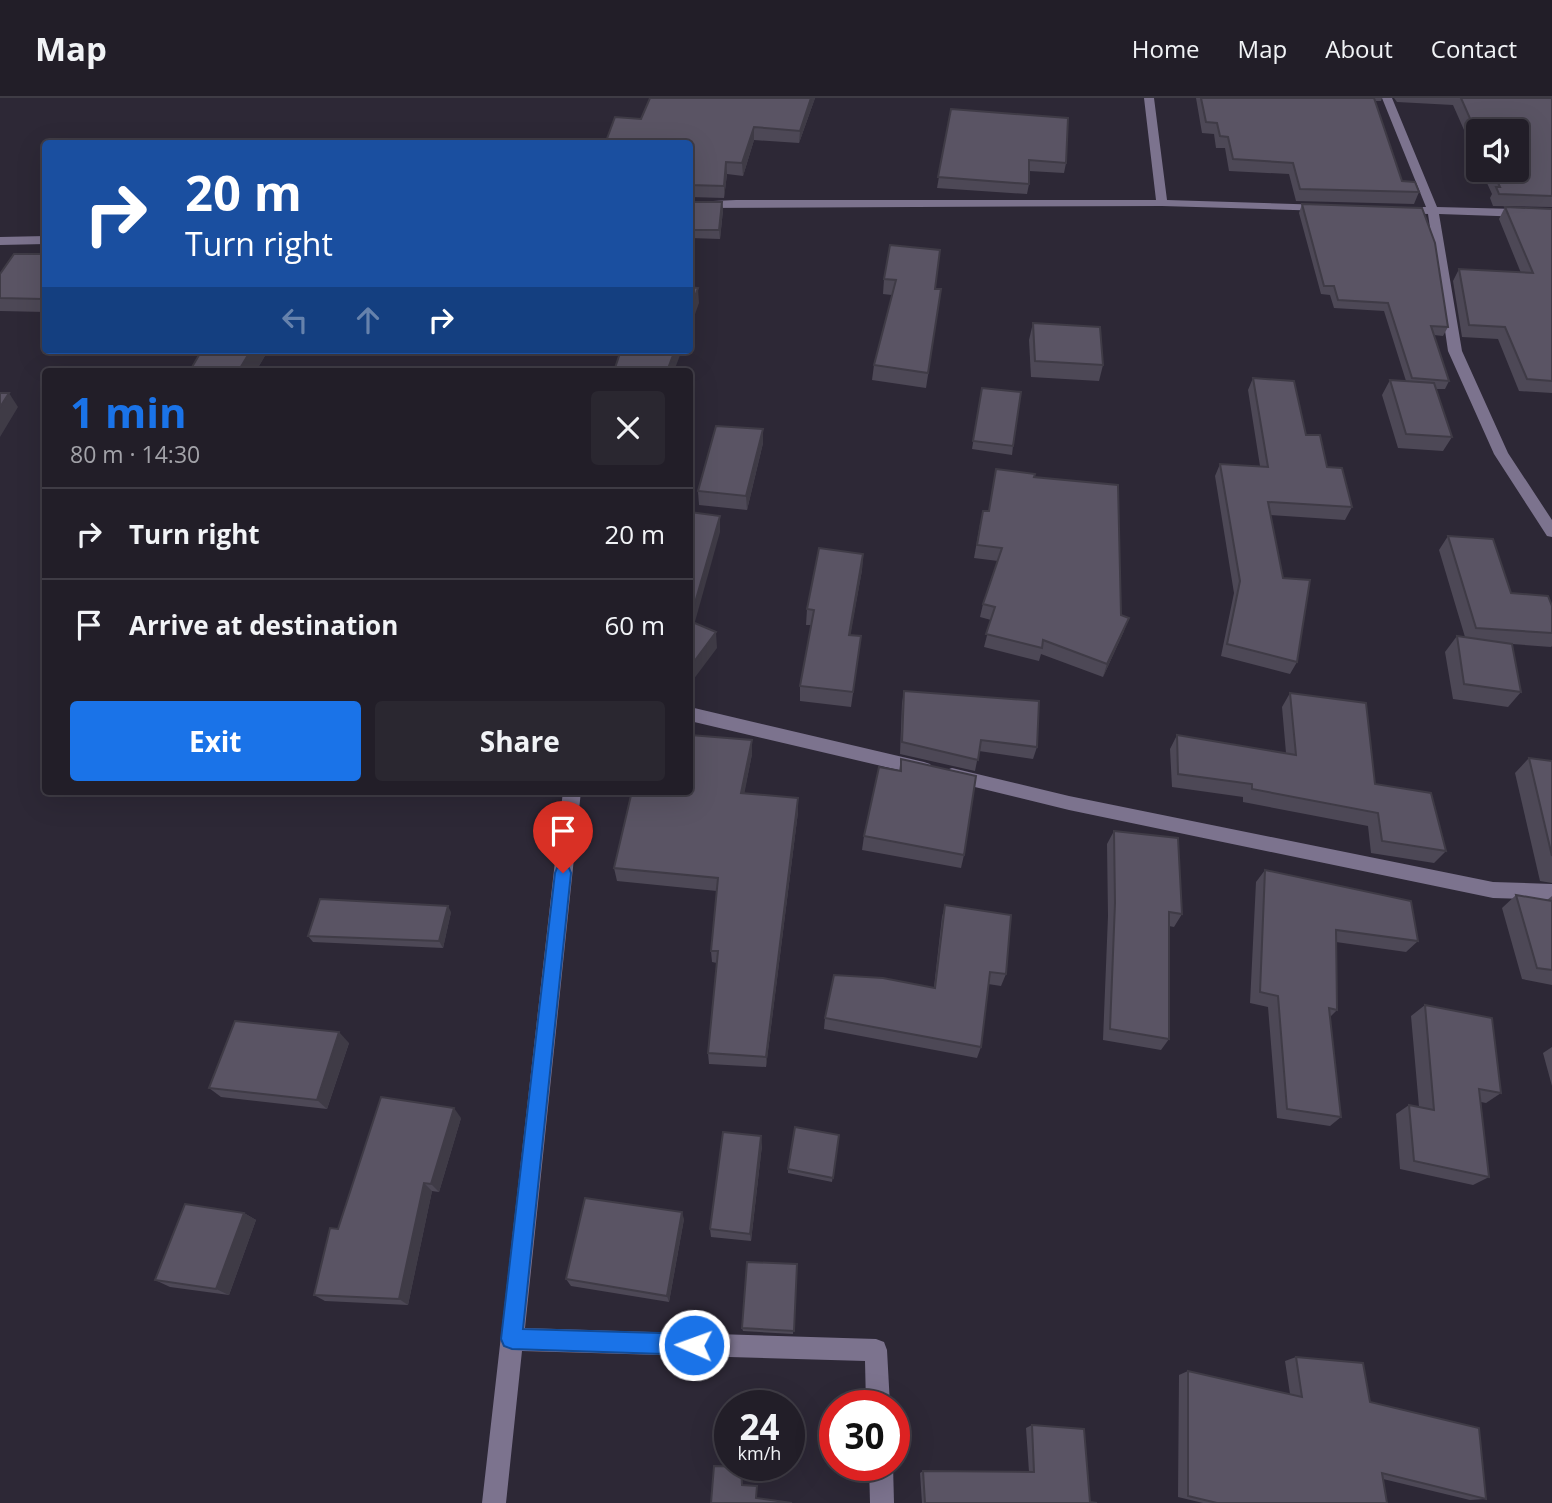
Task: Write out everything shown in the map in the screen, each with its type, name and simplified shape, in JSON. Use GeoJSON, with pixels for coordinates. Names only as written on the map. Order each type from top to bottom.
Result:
{"type":"FeatureCollection","features":[{"type":"Feature","properties":{"kind":"street"},"geometry":{"type":"LineString","coordinates":[[1149,98],[1162,203]]}},
{"type":"Feature","properties":{"kind":"street"},"geometry":{"type":"LineString","coordinates":[[1387,98],[1433,211],[1455,351],[1501,454],[1552,532]]}},
{"type":"Feature","properties":{"kind":"street"},"geometry":{"type":"LineString","coordinates":[[693,205],[1162,203],[1338,208]]}},
{"type":"Feature","properties":{"kind":"street"},"geometry":{"type":"LineString","coordinates":[[1392,210],[1552,214]]}},
{"type":"Feature","properties":{"kind":"street"},"geometry":{"type":"LineString","coordinates":[[0,242],[42,240]]}},
{"type":"Feature","properties":{"kind":"street"},"geometry":{"type":"LineString","coordinates":[[693,716],[1138,817],[1493,890],[1552,892]]}},
{"type":"Feature","properties":{"kind":"street"},"geometry":{"type":"LineString","coordinates":[[494,1503],[572,795]]}},
{"type":"Feature","properties":{"kind":"street"},"geometry":{"type":"LineString","coordinates":[[512,1339],[876,1350],[877,1390]]}},
{"type":"Feature","properties":{"kind":"street"},"geometry":{"type":"LineString","coordinates":[[881,1481],[882,1503]]}},
{"type":"Feature","properties":{"kind":"building"},"geometry":{"type":"Polygon","coordinates":[[[650,98],[811,98],[800,131],[754,127],[742,163],[726,162],[724,186],[693,185],[693,140],[606,140],[615,117],[641,119],[650,98]]]}},
{"type":"Feature","properties":{"kind":"building"},"geometry":{"type":"Polygon","coordinates":[[[1201,98],[1374,98],[1402,181],[1415,182],[1419,192],[1300,189],[1293,163],[1233,159],[1228,137],[1220,136],[1217,123],[1206,122],[1201,98]]]}},
{"type":"Feature","properties":{"kind":"building"},"geometry":{"type":"Polygon","coordinates":[[[1461,98],[1552,98],[1552,196],[1499,194],[1496,187],[1500,187],[1498,182],[1529,182],[1529,119],[1470,119],[1461,98]]]}},
{"type":"Feature","properties":{"kind":"building"},"geometry":{"type":"Polygon","coordinates":[[[951,109],[1068,118],[1066,163],[1029,160],[1029,184],[938,177],[951,109]]]}},
{"type":"Feature","properties":{"kind":"building"},"geometry":{"type":"Polygon","coordinates":[[[693,202],[722,202],[719,230],[693,230],[693,202]]]}},
{"type":"Feature","properties":{"kind":"building"},"geometry":{"type":"Polygon","coordinates":[[[1302,204],[1422,208],[1435,243],[1448,327],[1431,326],[1449,381],[1412,378],[1388,303],[1338,300],[1334,286],[1324,286],[1302,204]]]}},
{"type":"Feature","properties":{"kind":"building"},"geometry":{"type":"Polygon","coordinates":[[[1505,207],[1552,209],[1552,381],[1527,379],[1505,327],[1469,325],[1459,269],[1533,273],[1505,207]]]}},
{"type":"Feature","properties":{"kind":"building"},"geometry":{"type":"Polygon","coordinates":[[[890,245],[940,250],[935,289],[941,289],[928,373],[874,365],[896,280],[884,279],[890,245]]]}},
{"type":"Feature","properties":{"kind":"building"},"geometry":{"type":"Polygon","coordinates":[[[14,254],[42,254],[42,299],[0,298],[0,274],[14,254]]]}},
{"type":"Feature","properties":{"kind":"building"},"geometry":{"type":"Polygon","coordinates":[[[693,287],[698,288],[693,302],[693,287]]]}},
{"type":"Feature","properties":{"kind":"building"},"geometry":{"type":"Polygon","coordinates":[[[1033,323],[1100,327],[1103,365],[1035,361],[1033,323]]]}},
{"type":"Feature","properties":{"kind":"building"},"geometry":{"type":"Polygon","coordinates":[[[200,354],[249,354],[240,368],[192,367],[200,354]]]}},
{"type":"Feature","properties":{"kind":"building"},"geometry":{"type":"Polygon","coordinates":[[[620,354],[673,354],[668,368],[615,368],[620,354]]]}},
{"type":"Feature","properties":{"kind":"building"},"geometry":{"type":"Polygon","coordinates":[[[1253,378],[1294,381],[1306,435],[1320,435],[1327,467],[1342,468],[1352,507],[1268,502],[1283,578],[1310,580],[1297,662],[1227,644],[1240,581],[1220,464],[1268,467],[1253,378]]]}},
{"type":"Feature","properties":{"kind":"building"},"geometry":{"type":"Polygon","coordinates":[[[1390,380],[1434,383],[1452,437],[1406,434],[1390,380]]]}},
{"type":"Feature","properties":{"kind":"building"},"geometry":{"type":"Polygon","coordinates":[[[982,388],[1021,392],[1013,446],[973,441],[982,388]]]}},
{"type":"Feature","properties":{"kind":"building"},"geometry":{"type":"Polygon","coordinates":[[[0,393],[9,393],[0,407],[0,393]]]}},
{"type":"Feature","properties":{"kind":"building"},"geometry":{"type":"Polygon","coordinates":[[[716,426],[763,429],[746,496],[698,491],[716,426]]]}},
{"type":"Feature","properties":{"kind":"building"},"geometry":{"type":"Polygon","coordinates":[[[996,469],[1035,474],[1034,477],[1118,485],[1121,615],[1129,618],[1107,664],[1043,640],[1042,648],[986,634],[995,607],[983,604],[1002,548],[977,545],[983,511],[989,511],[996,469]]]}},
{"type":"Feature","properties":{"kind":"building"},"geometry":{"type":"Polygon","coordinates":[[[693,512],[720,516],[693,610],[693,512]]]}},
{"type":"Feature","properties":{"kind":"building"},"geometry":{"type":"Polygon","coordinates":[[[1448,536],[1493,539],[1511,593],[1548,596],[1552,606],[1552,633],[1476,628],[1448,536]]]}},
{"type":"Feature","properties":{"kind":"building"},"geometry":{"type":"Polygon","coordinates":[[[819,548],[863,554],[849,635],[861,636],[853,692],[800,686],[814,610],[807,609],[819,548]]]}},
{"type":"Feature","properties":{"kind":"building"},"geometry":{"type":"Polygon","coordinates":[[[693,622],[716,632],[693,663],[693,622]]]}},
{"type":"Feature","properties":{"kind":"building"},"geometry":{"type":"Polygon","coordinates":[[[1457,636],[1512,644],[1521,692],[1464,684],[1457,636]]]}},
{"type":"Feature","properties":{"kind":"building"},"geometry":{"type":"Polygon","coordinates":[[[904,691],[1039,701],[1037,747],[981,740],[978,760],[902,742],[904,691]]]}},
{"type":"Feature","properties":{"kind":"building"},"geometry":{"type":"Polygon","coordinates":[[[1290,693],[1366,703],[1375,784],[1431,793],[1446,851],[1382,841],[1378,813],[1252,789],[1252,784],[1178,774],[1177,735],[1296,755],[1290,693]]]}},
{"type":"Feature","properties":{"kind":"building"},"geometry":{"type":"Polygon","coordinates":[[[693,735],[752,740],[741,793],[798,798],[766,1057],[708,1053],[718,951],[711,951],[718,878],[614,868],[631,795],[693,795],[693,735]]]}},
{"type":"Feature","properties":{"kind":"building"},"geometry":{"type":"Polygon","coordinates":[[[1529,758],[1552,761],[1552,856],[1529,758]]]}},
{"type":"Feature","properties":{"kind":"building"},"geometry":{"type":"Polygon","coordinates":[[[901,759],[976,776],[964,855],[864,836],[879,767],[901,771],[901,759]]]}},
{"type":"Feature","properties":{"kind":"building"},"geometry":{"type":"Polygon","coordinates":[[[1114,831],[1178,838],[1182,914],[1169,912],[1169,1039],[1110,1029],[1115,903],[1114,831]]]}},
{"type":"Feature","properties":{"kind":"building"},"geometry":{"type":"Polygon","coordinates":[[[1265,870],[1411,901],[1418,941],[1336,930],[1337,1010],[1329,1008],[1341,1117],[1287,1109],[1278,996],[1260,992],[1265,870]]]}},
{"type":"Feature","properties":{"kind":"building"},"geometry":{"type":"Polygon","coordinates":[[[1516,895],[1552,901],[1552,970],[1537,968],[1516,895]]]}},
{"type":"Feature","properties":{"kind":"building"},"geometry":{"type":"Polygon","coordinates":[[[320,899],[448,906],[439,941],[308,936],[320,899]]]}},
{"type":"Feature","properties":{"kind":"building"},"geometry":{"type":"Polygon","coordinates":[[[945,905],[1011,915],[1006,974],[990,972],[981,1047],[825,1018],[834,975],[883,978],[935,988],[945,905]]]}},
{"type":"Feature","properties":{"kind":"building"},"geometry":{"type":"Polygon","coordinates":[[[1425,1005],[1492,1018],[1501,1093],[1479,1089],[1489,1177],[1414,1161],[1409,1105],[1434,1110],[1425,1005]]]}},
{"type":"Feature","properties":{"kind":"building"},"geometry":{"type":"Polygon","coordinates":[[[235,1021],[339,1032],[317,1100],[209,1088],[235,1021]]]}},
{"type":"Feature","properties":{"kind":"building"},"geometry":{"type":"Polygon","coordinates":[[[381,1097],[454,1108],[431,1184],[424,1183],[399,1299],[314,1295],[330,1228],[338,1229],[381,1097]]]}},
{"type":"Feature","properties":{"kind":"building"},"geometry":{"type":"Polygon","coordinates":[[[795,1127],[839,1135],[833,1178],[788,1169],[795,1127]]]}},
{"type":"Feature","properties":{"kind":"building"},"geometry":{"type":"Polygon","coordinates":[[[723,1132],[761,1136],[750,1234],[710,1229],[723,1132]]]}},
{"type":"Feature","properties":{"kind":"building"},"geometry":{"type":"Polygon","coordinates":[[[585,1198],[682,1212],[667,1296],[566,1279],[585,1198]]]}},
{"type":"Feature","properties":{"kind":"building"},"geometry":{"type":"Polygon","coordinates":[[[185,1204],[244,1213],[216,1289],[155,1280],[185,1204]]]}},
{"type":"Feature","properties":{"kind":"building"},"geometry":{"type":"Polygon","coordinates":[[[747,1262],[797,1264],[794,1331],[742,1328],[747,1262]]]}},
{"type":"Feature","properties":{"kind":"building"},"geometry":{"type":"Polygon","coordinates":[[[1296,1357],[1363,1363],[1370,1402],[1479,1428],[1486,1499],[1382,1473],[1387,1503],[1217,1503],[1188,1496],[1188,1371],[1302,1397],[1296,1357]]]}},
{"type":"Feature","properties":{"kind":"building"},"geometry":{"type":"Polygon","coordinates":[[[1032,1425],[1084,1429],[1090,1502],[1097,1503],[925,1503],[923,1471],[1034,1472],[1032,1425]]]}},
{"type":"Feature","properties":{"kind":"building"},"geometry":{"type":"Polygon","coordinates":[[[714,1466],[714,1481],[742,1481],[742,1485],[757,1486],[756,1498],[792,1503],[711,1503],[714,1466]]]}},
{"type":"Feature","properties":{"kind":"route"},"geometry":{"type":"LineString","coordinates":[[563,873],[512,1339],[694,1345]]}}]}
